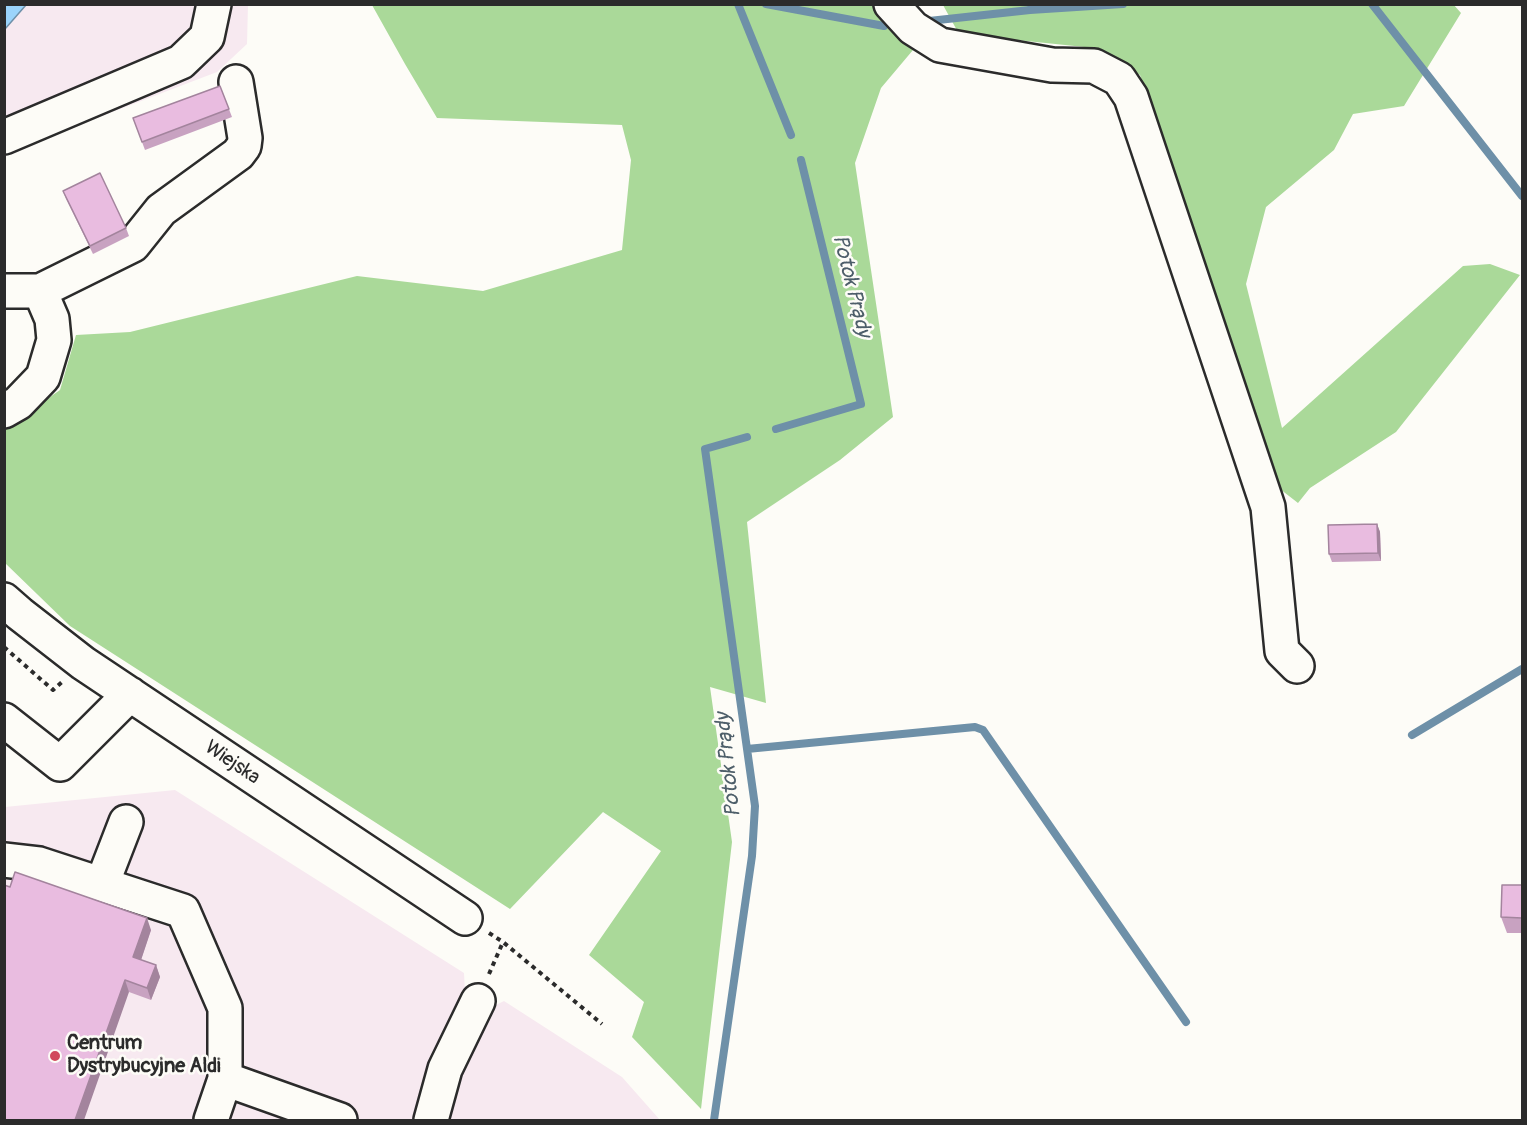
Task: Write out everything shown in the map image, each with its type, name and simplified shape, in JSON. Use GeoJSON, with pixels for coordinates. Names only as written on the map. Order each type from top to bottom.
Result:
{"type":"FeatureCollection","features":[{"type":"Feature","properties":{"kind":"street"},"geometry":{"type":"LineString","coordinates":[[4,137],[181,62],[207,37],[214,4]]}},
{"type":"Feature","properties":{"kind":"street"},"geometry":{"type":"LineString","coordinates":[[891,4],[913,28],[940,45],[1052,65],[1094,66],[1119,78],[1131,97],[1268,507],[1282,651],[1297,666]]}},
{"type":"Feature","properties":{"kind":"street"},"geometry":{"type":"LineString","coordinates":[[4,291],[39,291],[133,245],[161,210],[238,154],[244,146],[245,138],[236,82]]}},
{"type":"Feature","properties":{"kind":"street"},"geometry":{"type":"LineString","coordinates":[[4,411],[18,403],[43,377],[54,340],[52,319],[39,291]]}},
{"type":"Feature","properties":{"kind":"street","name":"Wiejska"},"geometry":{"type":"LineString","coordinates":[[4,600],[82,663],[465,918]]}},
{"type":"Feature","properties":{"kind":"street"},"geometry":{"type":"LineString","coordinates":[[4,720],[60,764],[130,694]]}},
{"type":"Feature","properties":{"kind":"street"},"geometry":{"type":"LineString","coordinates":[[102,884],[126,822]]}},
{"type":"Feature","properties":{"kind":"street"},"geometry":{"type":"LineString","coordinates":[[4,860],[39,864],[183,911],[225,1008],[225,1079],[211,1120]]}},
{"type":"Feature","properties":{"kind":"street"},"geometry":{"type":"LineString","coordinates":[[431,1120],[445,1068],[478,1001]]}},
{"type":"Feature","properties":{"kind":"street"},"geometry":{"type":"LineString","coordinates":[[225,1079],[340,1120]]}},
{"type":"Feature","properties":{"kind":"path"},"geometry":{"type":"LineString","coordinates":[[465,918],[503,942],[602,1024]]}},
{"type":"Feature","properties":{"kind":"path"},"geometry":{"type":"LineString","coordinates":[[478,1001],[503,942]]}},
{"type":"Feature","properties":{"kind":"shaded area"},"geometry":{"type":"Polygon","coordinates":[[[5,5],[248,5],[247,44],[217,72],[5,153],[5,5]]]}},
{"type":"Feature","properties":{"kind":"shaded area"},"geometry":{"type":"Polygon","coordinates":[[[175,790],[464,973],[465,993],[490,1008],[504,1001],[622,1077],[660,1120],[5,1120],[5,807],[175,790]]]}},
{"type":"Feature","properties":{"kind":"green space"},"geometry":{"type":"Polygon","coordinates":[[[1453,4],[1461,13],[1404,106],[1353,114],[1334,150],[1266,207],[1246,284],[1282,428],[1463,266],[1490,264],[1520,275],[1396,432],[1310,488],[1298,503],[1280,489],[1140,75],[1094,48],[959,34],[943,5],[1453,4]]]}},
{"type":"Feature","properties":{"kind":"green space"},"geometry":{"type":"Polygon","coordinates":[[[372,5],[879,5],[913,50],[881,88],[855,163],[893,417],[840,460],[747,522],[766,703],[710,687],[732,842],[701,1109],[632,1037],[644,1002],[589,955],[661,851],[603,812],[510,909],[70,626],[5,563],[4,429],[60,390],[76,335],[130,332],[357,276],[483,291],[622,250],[631,160],[622,125],[437,118],[372,5]]]}},
{"type":"Feature","properties":{"kind":"water"},"geometry":{"type":"Polygon","coordinates":[[[4,5],[26,5],[5,29],[4,5]]]}},
{"type":"Feature","properties":{"kind":"building"},"geometry":{"type":"Polygon","coordinates":[[[220,86],[229,109],[142,142],[133,118],[220,86]]]}},
{"type":"Feature","properties":{"kind":"building"},"geometry":{"type":"Polygon","coordinates":[[[100,173],[126,228],[90,246],[63,191],[100,173]]]}},
{"type":"Feature","properties":{"kind":"building"},"geometry":{"type":"Polygon","coordinates":[[[1377,524],[1378,553],[1329,554],[1328,525],[1377,524]]]}},
{"type":"Feature","properties":{"kind":"building","name":"Centrum Dystrybucyjne Aldi"},"geometry":{"type":"Polygon","coordinates":[[[15,872],[147,918],[133,957],[156,965],[147,988],[125,980],[75,1120],[4,1120],[4,885],[10,887],[15,872]]]}},
{"type":"Feature","properties":{"kind":"building"},"geometry":{"type":"Polygon","coordinates":[[[1502,885],[1522,885],[1522,918],[1501,917],[1502,885]]]}},
{"type":"Feature","properties":{"kind":"waterway","name":"Potok Prądy"},"geometry":{"type":"LineString","coordinates":[[738,4],[791,135]]}},
{"type":"Feature","properties":{"kind":"waterway"},"geometry":{"type":"LineString","coordinates":[[766,4],[884,26]]}},
{"type":"Feature","properties":{"kind":"waterway"},"geometry":{"type":"LineString","coordinates":[[929,21],[1030,10],[1033,4]]}},
{"type":"Feature","properties":{"kind":"waterway"},"geometry":{"type":"LineString","coordinates":[[1030,10],[1123,4]]}},
{"type":"Feature","properties":{"kind":"waterway"},"geometry":{"type":"LineString","coordinates":[[1372,4],[1522,196]]}},
{"type":"Feature","properties":{"kind":"waterway","name":"Potok Prądy"},"geometry":{"type":"LineString","coordinates":[[776,429],[861,404],[801,160]]}},
{"type":"Feature","properties":{"kind":"waterway","name":"Potok Prądy"},"geometry":{"type":"LineString","coordinates":[[714,1120],[752,856],[755,806],[705,449],[747,437]]}},
{"type":"Feature","properties":{"kind":"waterway"},"geometry":{"type":"LineString","coordinates":[[1412,735],[1522,669]]}},
{"type":"Feature","properties":{"kind":"waterway"},"geometry":{"type":"LineString","coordinates":[[747,749],[975,727],[983,730],[1186,1022]]}},
{"type":"Feature","properties":{"kind":"place","name":"Centrum Dystrybucyjne Aldi"},"geometry":{"type":"Point","coordinates":[55,1056]}}]}
